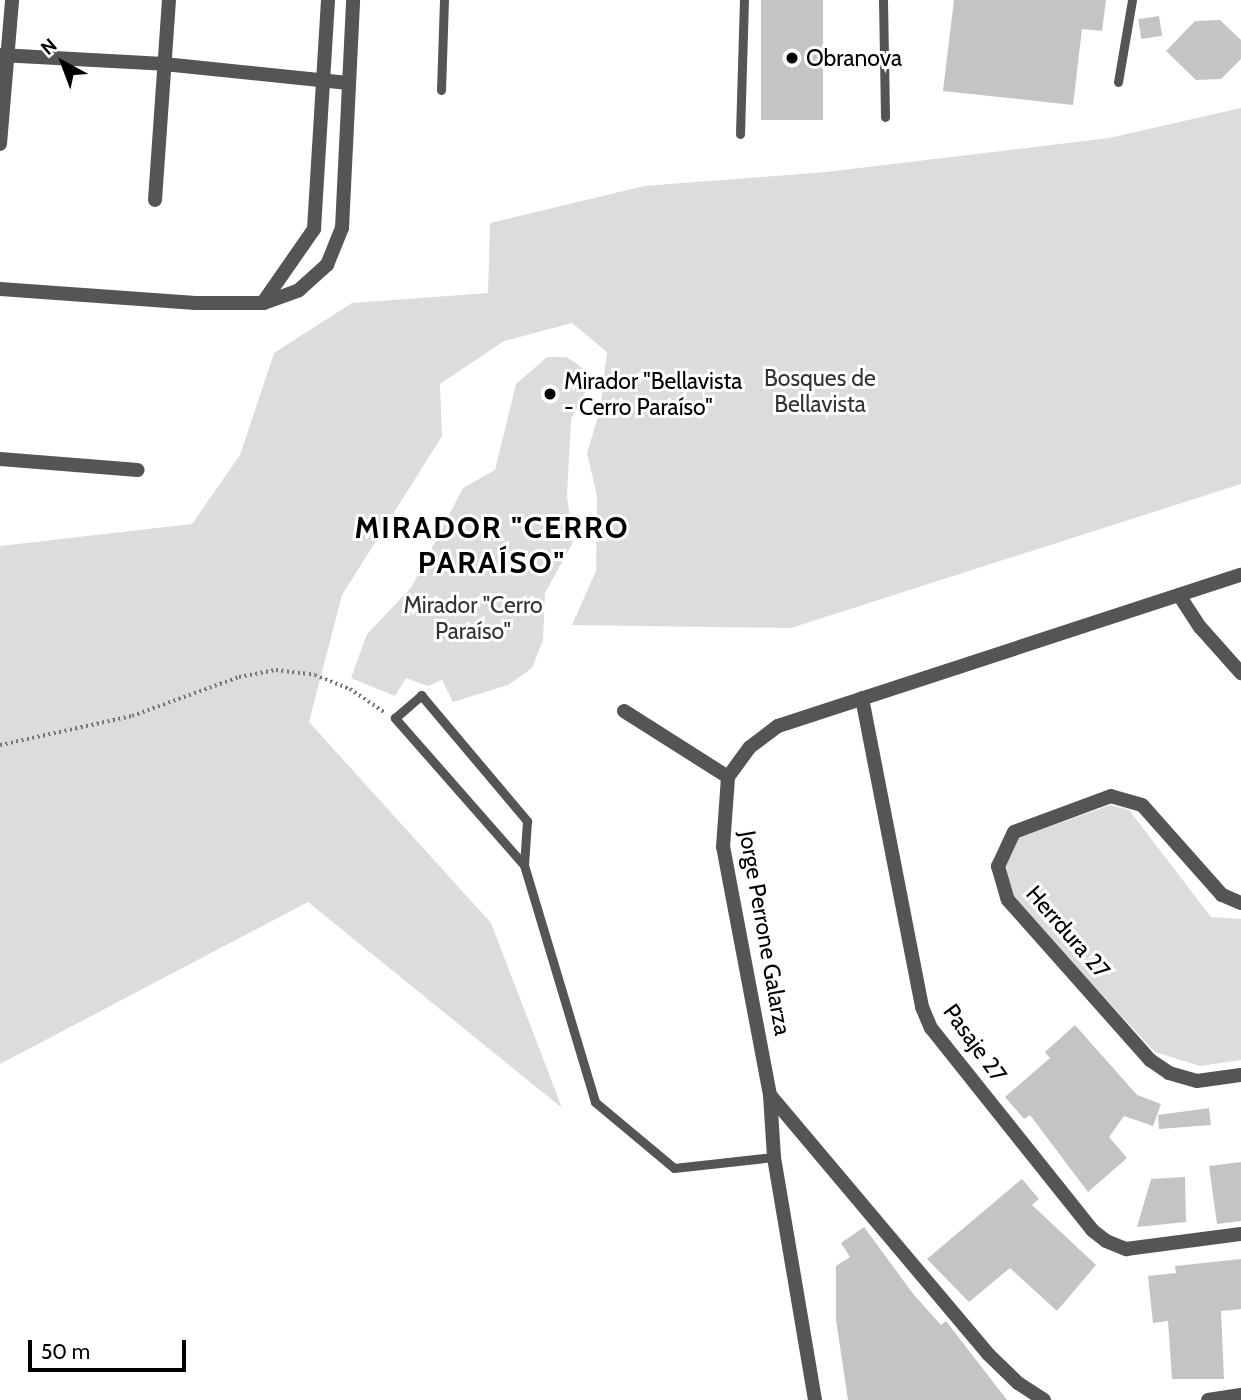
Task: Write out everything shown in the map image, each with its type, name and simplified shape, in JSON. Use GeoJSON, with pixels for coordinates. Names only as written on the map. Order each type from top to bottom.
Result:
{"type":"FeatureCollection","features":[{"type":"Feature","properties":{"kind":"street"},"geometry":{"type":"LineString","coordinates":[[0,144],[4,55],[12,0]]}},
{"type":"Feature","properties":{"kind":"street"},"geometry":{"type":"LineString","coordinates":[[155,200],[169,0]]}},
{"type":"Feature","properties":{"kind":"street"},"geometry":{"type":"LineString","coordinates":[[264,303],[314,229],[328,0]]}},
{"type":"Feature","properties":{"kind":"street"},"geometry":{"type":"LineString","coordinates":[[0,289],[195,303],[264,303],[299,290],[327,265],[342,228],[353,0]]}},
{"type":"Feature","properties":{"kind":"street"},"geometry":{"type":"LineString","coordinates":[[4,55],[164,64],[348,83]]}},
{"type":"Feature","properties":{"kind":"street"},"geometry":{"type":"LineString","coordinates":[[0,459],[138,470]]}},
{"type":"Feature","properties":{"kind":"street"},"geometry":{"type":"LineString","coordinates":[[624,710],[728,778],[762,735],[862,698],[1241,575]]}},
{"type":"Feature","properties":{"kind":"street"},"geometry":{"type":"LineString","coordinates":[[1179,595],[1200,627],[1241,673]]}},
{"type":"Feature","properties":{"kind":"street","name":"Pasaje 27"},"geometry":{"type":"LineString","coordinates":[[862,698],[922,1007],[931,1028],[1092,1230],[1106,1241],[1126,1249],[1241,1234]]}},
{"type":"Feature","properties":{"kind":"street","name":"Jorge Perrone Galarza"},"geometry":{"type":"LineString","coordinates":[[728,778],[723,847],[770,1095],[774,1157],[815,1400]]}},
{"type":"Feature","properties":{"kind":"street","name":"Herrdura 27"},"geometry":{"type":"LineString","coordinates":[[1241,903],[1222,895],[1142,805],[1111,796],[1014,832],[998,866],[1008,900],[1150,1060],[1169,1073],[1197,1081],[1241,1075]]}},
{"type":"Feature","properties":{"kind":"street"},"geometry":{"type":"LineString","coordinates":[[770,1095],[988,1354],[1018,1383],[1044,1400]]}},
{"type":"Feature","properties":{"kind":"street"},"geometry":{"type":"LineString","coordinates":[[1209,1400],[1241,1395]]}},
{"type":"Feature","properties":{"kind":"lane"},"geometry":{"type":"LineString","coordinates":[[441,90],[444,0]]}},
{"type":"Feature","properties":{"kind":"lane"},"geometry":{"type":"LineString","coordinates":[[740,134],[744,0]]}},
{"type":"Feature","properties":{"kind":"lane"},"geometry":{"type":"LineString","coordinates":[[883,0],[885,117]]}},
{"type":"Feature","properties":{"kind":"lane"},"geometry":{"type":"LineString","coordinates":[[1118,82],[1132,0]]}},
{"type":"Feature","properties":{"kind":"lane"},"geometry":{"type":"LineString","coordinates":[[524,865],[395,718],[421,695],[527,821],[524,865],[587,1083],[605,1114],[674,1168],[774,1157]]}},
{"type":"Feature","properties":{"kind":"path"},"geometry":{"type":"LineString","coordinates":[[0,745],[132,716],[239,677],[276,670],[315,675],[351,689],[395,718]]}},
{"type":"Feature","properties":{"kind":"green space","name":"Bosques de Bellavista"},"geometry":{"type":"Polygon","coordinates":[[[1241,108],[1241,484],[791,628],[572,625],[596,571],[597,496],[587,453],[600,410],[607,352],[572,323],[504,341],[440,384],[442,436],[342,595],[309,722],[491,923],[562,1108],[308,902],[0,1064],[0,546],[192,524],[240,455],[274,353],[352,303],[488,293],[490,223],[644,186],[826,172],[1109,138],[1241,108]]]}},
{"type":"Feature","properties":{"kind":"green space","name":"Mirador \"Cerro Paraíso\""},"geometry":{"type":"Polygon","coordinates":[[[547,357],[566,357],[576,363],[584,370],[586,391],[571,419],[567,496],[573,542],[545,593],[543,640],[532,668],[508,685],[453,702],[442,680],[428,686],[406,678],[395,696],[351,678],[367,634],[411,588],[463,488],[495,470],[516,384],[547,357]]]}},
{"type":"Feature","properties":{"kind":"green space"},"geometry":{"type":"Polygon","coordinates":[[[1110,805],[1129,810],[1211,917],[1241,919],[1241,1060],[1200,1066],[1155,1052],[1014,901],[1006,865],[1019,838],[1110,805]]]}},
{"type":"Feature","properties":{"kind":"building","name":"Obranova"},"geometry":{"type":"Polygon","coordinates":[[[761,0],[823,0],[823,120],[761,120],[761,0]]]}},
{"type":"Feature","properties":{"kind":"building"},"geometry":{"type":"Polygon","coordinates":[[[954,0],[1106,0],[1102,31],[1082,29],[1073,105],[943,91],[954,0]]]}},
{"type":"Feature","properties":{"kind":"building"},"geometry":{"type":"Polygon","coordinates":[[[1159,16],[1162,36],[1141,39],[1138,19],[1159,16]]]}},
{"type":"Feature","properties":{"kind":"building"},"geometry":{"type":"Polygon","coordinates":[[[1220,20],[1241,40],[1241,59],[1221,79],[1196,80],[1166,51],[1195,21],[1220,20]]]}},
{"type":"Feature","properties":{"kind":"building"},"geometry":{"type":"Polygon","coordinates":[[[1075,1025],[1137,1095],[1161,1104],[1153,1126],[1124,1116],[1109,1137],[1127,1158],[1088,1192],[1030,1115],[1024,1119],[1005,1097],[1050,1058],[1045,1052],[1075,1025]]]}},
{"type":"Feature","properties":{"kind":"building"},"geometry":{"type":"Polygon","coordinates":[[[1209,1108],[1211,1125],[1159,1129],[1158,1115],[1209,1108]]]}},
{"type":"Feature","properties":{"kind":"building"},"geometry":{"type":"Polygon","coordinates":[[[1241,1162],[1241,1221],[1217,1224],[1209,1166],[1241,1162]]]}},
{"type":"Feature","properties":{"kind":"building"},"geometry":{"type":"Polygon","coordinates":[[[1185,1177],[1186,1222],[1137,1227],[1151,1179],[1185,1177]]]}},
{"type":"Feature","properties":{"kind":"building"},"geometry":{"type":"Polygon","coordinates":[[[1022,1179],[1039,1199],[1032,1205],[1096,1265],[1057,1311],[1010,1268],[969,1302],[927,1259],[1022,1179]]]}},
{"type":"Feature","properties":{"kind":"building"},"geometry":{"type":"Polygon","coordinates":[[[864,1227],[914,1295],[941,1325],[946,1321],[1007,1400],[848,1400],[836,1320],[836,1266],[850,1257],[841,1243],[864,1227]]]}},
{"type":"Feature","properties":{"kind":"building"},"geometry":{"type":"Polygon","coordinates":[[[1241,1259],[1241,1309],[1221,1311],[1224,1379],[1172,1379],[1168,1321],[1153,1323],[1148,1276],[1176,1273],[1175,1266],[1241,1259]]]}},
{"type":"Feature","properties":{"kind":"place","name":"Obranova"},"geometry":{"type":"Point","coordinates":[792,58]}},
{"type":"Feature","properties":{"kind":"place","name":"Mirador \"Bellavista - Cerro Paraíso\""},"geometry":{"type":"Point","coordinates":[550,394]}},
{"type":"Feature","properties":{"kind":"district","name":"MIRADOR \"CERRO PARAÍSO\""},"geometry":{"type":"Point","coordinates":[492,545]}}]}
